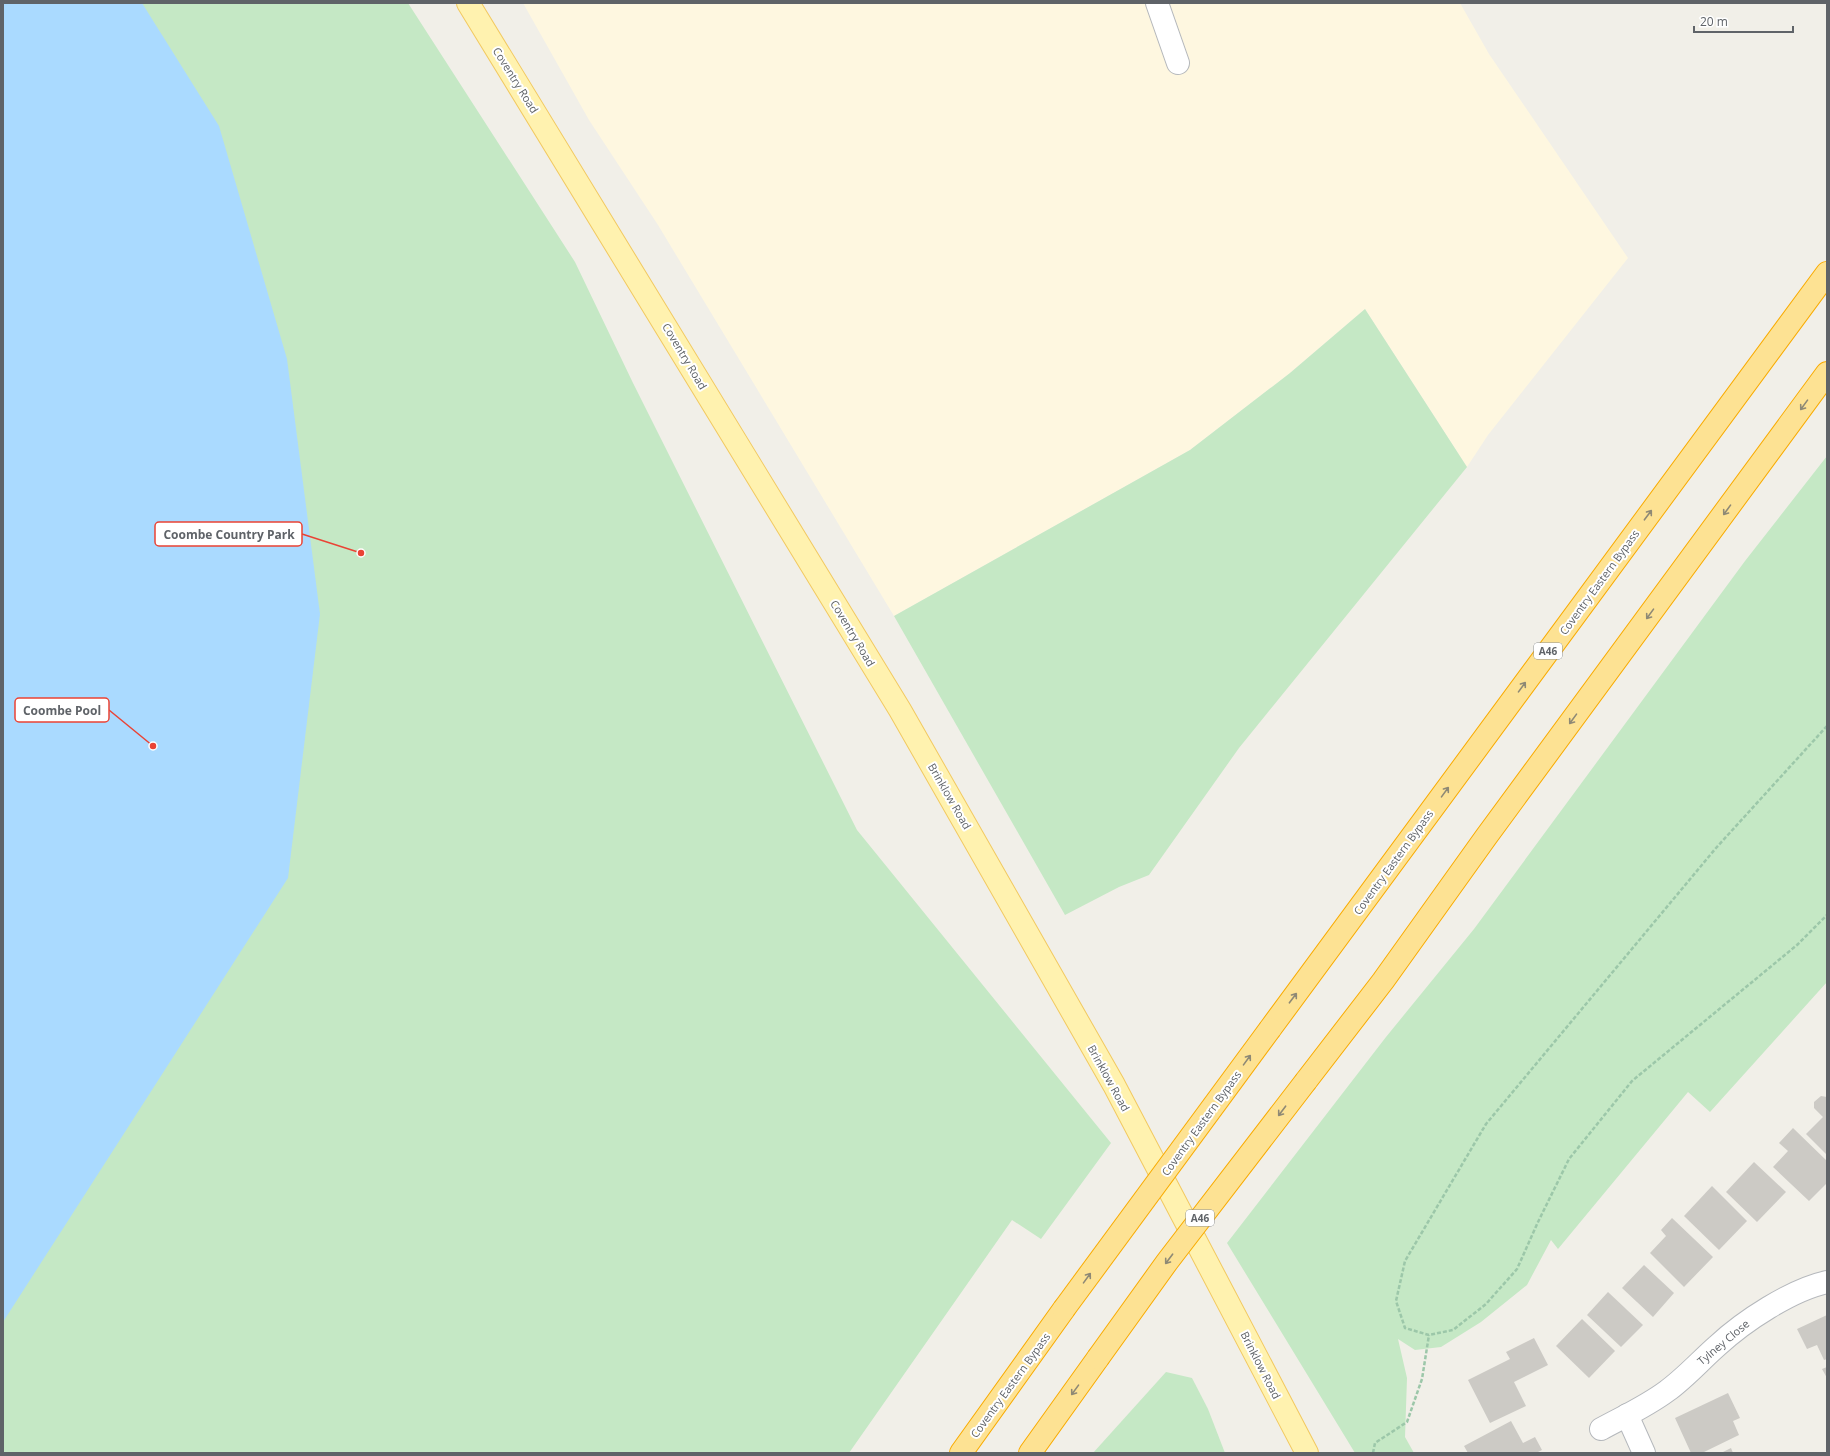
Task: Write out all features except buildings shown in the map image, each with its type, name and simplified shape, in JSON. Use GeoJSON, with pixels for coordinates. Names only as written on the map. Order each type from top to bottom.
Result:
{"type":"FeatureCollection","features":[{"type":"Feature","properties":{"kind":"highway","name":"Coventry Eastern Bypass"},"geometry":{"type":"LineString","coordinates":[[961,1453],[1064,1309],[1827,273]]}},
{"type":"Feature","properties":{"kind":"highway","name":"A46"},"geometry":{"type":"LineString","coordinates":[[1030,1453],[1172,1255],[1383,980],[1827,373]]}},
{"type":"Feature","properties":{"kind":"main road","name":"Coventry Road"},"geometry":{"type":"LineString","coordinates":[[468,3],[900,710]]}},
{"type":"Feature","properties":{"kind":"main road","name":"Brinklow Road"},"geometry":{"type":"LineString","coordinates":[[900,710],[1114,1085],[1307,1453]]}},
{"type":"Feature","properties":{"kind":"street"},"geometry":{"type":"LineString","coordinates":[[1157,3],[1178,63]]}},
{"type":"Feature","properties":{"kind":"street","name":"Tylney Close"},"geometry":{"type":"LineString","coordinates":[[1601,1428],[1668,1391],[1719,1344],[1750,1319],[1794,1294],[1816,1284],[1827,1282]]}},
{"type":"Feature","properties":{"kind":"street"},"geometry":{"type":"LineString","coordinates":[[1627,1415],[1643,1452]]}},
{"type":"Feature","properties":{"kind":"path"},"geometry":{"type":"LineString","coordinates":[[1827,726],[1716,848],[1486,1124],[1405,1261],[1396,1301],[1405,1328],[1429,1335],[1453,1330],[1486,1304],[1517,1269],[1538,1222],[1570,1159],[1632,1081],[1797,945],[1827,915]]}},
{"type":"Feature","properties":{"kind":"path"},"geometry":{"type":"LineString","coordinates":[[1373,1453],[1375,1443],[1407,1422],[1422,1379],[1429,1335]]}},
{"type":"Feature","properties":{"kind":"shaded area"},"geometry":{"type":"Polygon","coordinates":[[[523,3],[1460,3],[1489,54],[1628,258],[1488,435],[1467,467],[1365,309],[1290,373],[1190,450],[894,616],[658,225],[589,120],[523,3]]]}},
{"type":"Feature","properties":{"kind":"green space"},"geometry":{"type":"Polygon","coordinates":[[[3,3],[408,3],[575,262],[633,383],[857,830],[1111,1143],[1041,1239],[1012,1220],[849,1453],[3,1453],[3,3]]]}},
{"type":"Feature","properties":{"kind":"green space"},"geometry":{"type":"Polygon","coordinates":[[[1365,309],[1467,467],[1239,748],[1149,875],[1119,887],[1065,915],[894,616],[1190,450],[1290,373],[1365,309]]]}},
{"type":"Feature","properties":{"kind":"green space"},"geometry":{"type":"Polygon","coordinates":[[[1827,456],[1827,982],[1710,1112],[1688,1092],[1558,1249],[1551,1240],[1527,1285],[1481,1322],[1441,1347],[1415,1350],[1398,1339],[1407,1378],[1405,1437],[1414,1453],[1355,1453],[1227,1243],[1386,1037],[1474,929],[1745,561],[1827,456]]]}},
{"type":"Feature","properties":{"kind":"green space"},"geometry":{"type":"Polygon","coordinates":[[[1166,1372],[1192,1378],[1208,1409],[1225,1453],[1093,1453],[1166,1372]]]}},
{"type":"Feature","properties":{"kind":"water"},"geometry":{"type":"Polygon","coordinates":[[[3,3],[142,3],[219,126],[287,359],[320,614],[288,878],[3,1322],[3,3]]]}},
{"type":"Feature","properties":{"kind":"place","name":"Coombe Country Park"},"geometry":{"type":"Point","coordinates":[361,553]}},
{"type":"Feature","properties":{"kind":"place","name":"Coombe Pool"},"geometry":{"type":"Point","coordinates":[153,746]}}]}
